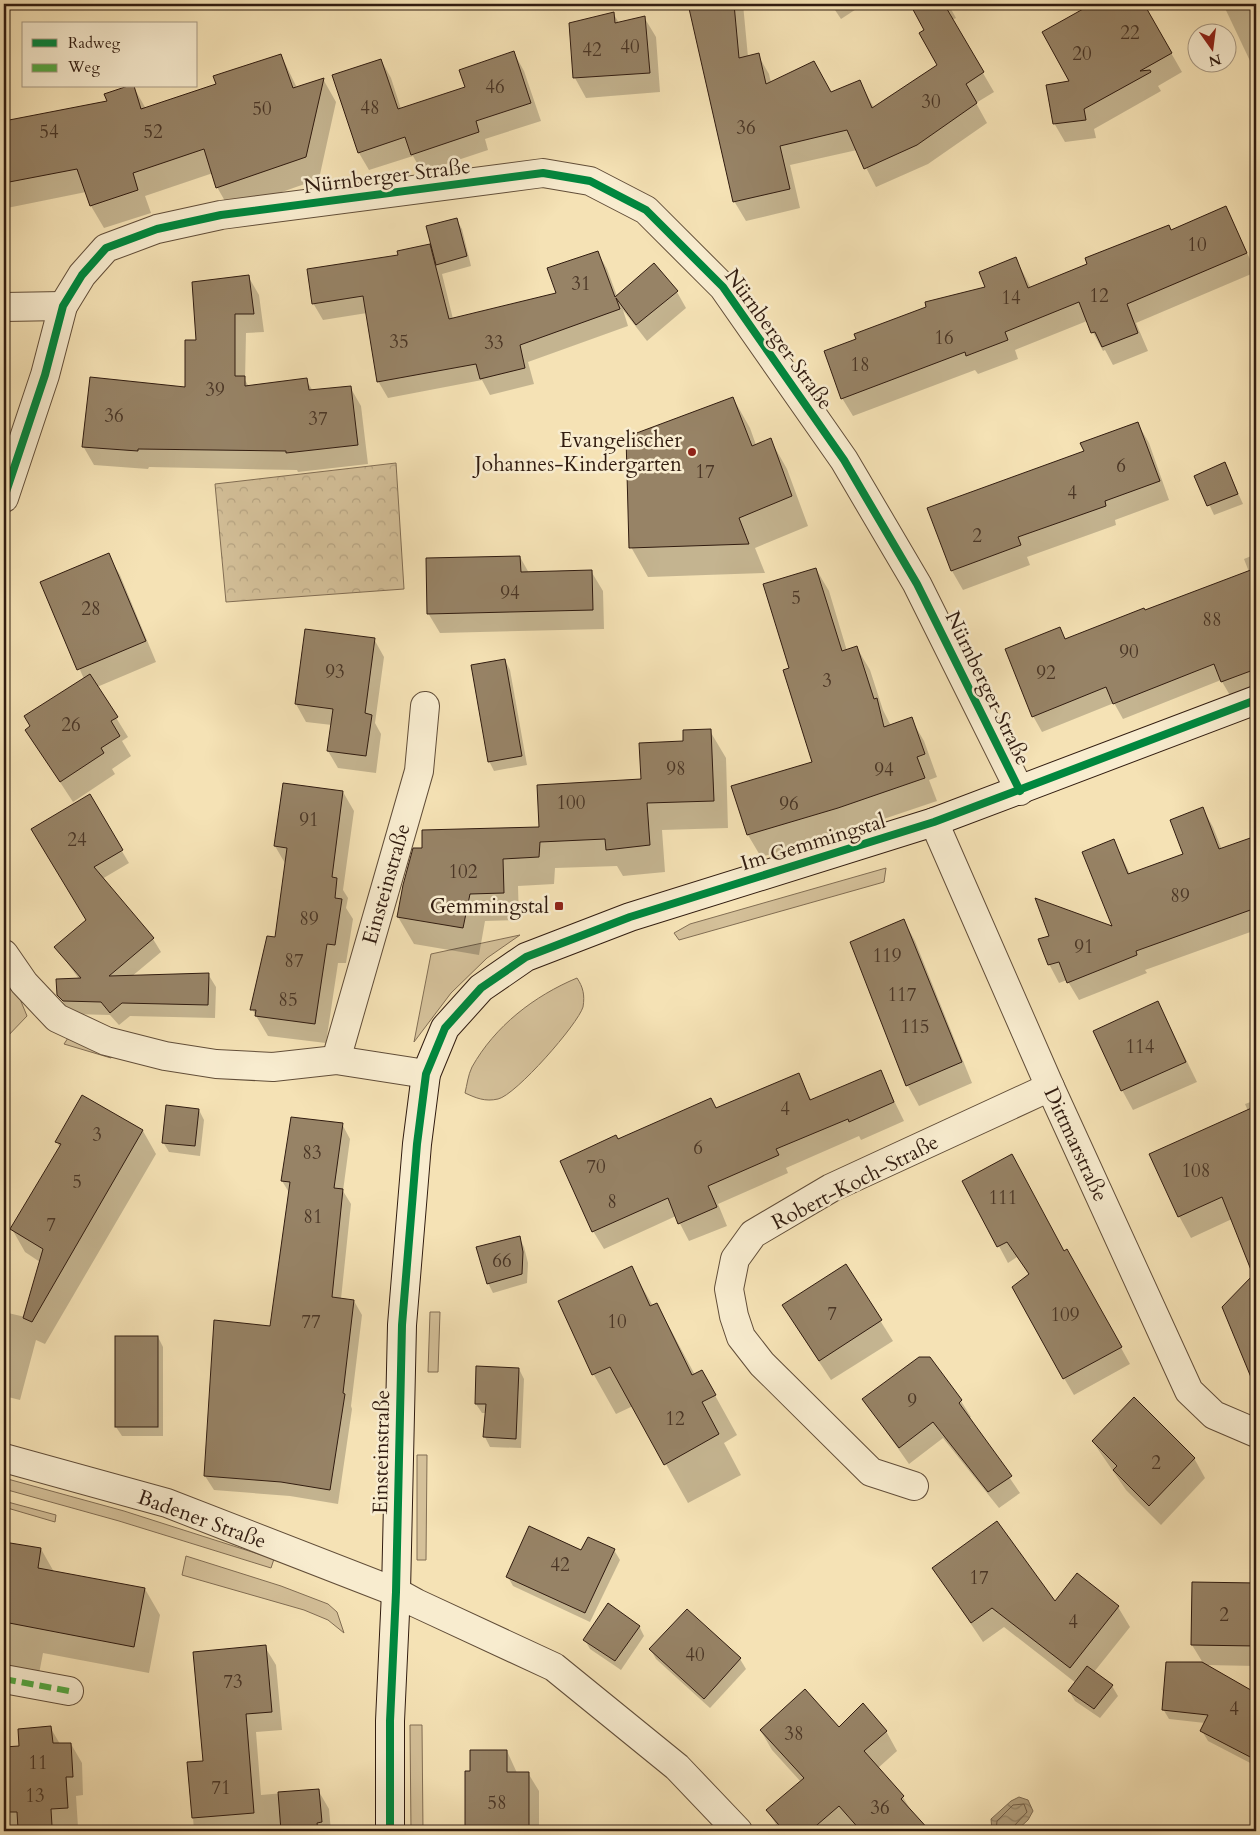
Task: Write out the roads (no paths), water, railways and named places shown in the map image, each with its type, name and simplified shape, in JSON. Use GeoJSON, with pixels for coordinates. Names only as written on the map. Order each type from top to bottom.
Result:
{"type":"FeatureCollection","features":[{"type":"Feature","properties":{"kind":"street","name":"Nürnberger Straße"},"geometry":{"type":"LineString","coordinates":[[4,498],[45,375],[62,306],[82,275],[106,248],[156,229],[221,215],[543,173],[590,181],[646,210],[723,287],[844,460],[917,584],[1020,791]]}},
{"type":"Feature","properties":{"kind":"street"},"geometry":{"type":"LineString","coordinates":[[4,307],[62,306]]}},
{"type":"Feature","properties":{"kind":"street","name":"Im Gemmingstal"},"geometry":{"type":"LineString","coordinates":[[426,1074],[445,1028],[481,988],[526,957],[630,918],[934,822],[1256,700]]}},
{"type":"Feature","properties":{"kind":"street","name":"Einsteinstraße"},"geometry":{"type":"LineString","coordinates":[[336,1060],[419,771],[425,706]]}},
{"type":"Feature","properties":{"kind":"street","name":"Dittmarstraße"},"geometry":{"type":"LineString","coordinates":[[934,822],[1050,1087],[1189,1391],[1214,1415],[1256,1433]]}},
{"type":"Feature","properties":{"kind":"street"},"geometry":{"type":"LineString","coordinates":[[4,954],[24,983],[57,1018],[106,1041],[165,1056],[216,1064],[273,1067],[336,1060],[426,1074]]}},
{"type":"Feature","properties":{"kind":"street","name":"Einsteinstraße"},"geometry":{"type":"LineString","coordinates":[[390,1831],[390,1721],[396,1592],[402,1325],[417,1144],[426,1074]]}},
{"type":"Feature","properties":{"kind":"street","name":"Robert-Koch-Straße"},"geometry":{"type":"LineString","coordinates":[[914,1486],[871,1472],[762,1364],[741,1337],[734,1316],[729,1289],[735,1259],[753,1234],[831,1188],[1050,1087]]}},
{"type":"Feature","properties":{"kind":"street","name":"Badener Straße"},"geometry":{"type":"LineString","coordinates":[[4,1458],[167,1503],[396,1592],[554,1668],[678,1767],[738,1831]]}},
{"type":"Feature","properties":{"kind":"street"},"geometry":{"type":"LineString","coordinates":[[4,1679],[69,1691]]}},
{"type":"Feature","properties":{"kind":"water"},"geometry":{"type":"Polygon","coordinates":[[[1019,1797],[1028,1800],[1033,1811],[1028,1820],[1016,1831],[992,1831],[991,1819],[1011,1801],[1019,1797]]]}},
{"type":"Feature","properties":{"kind":"place","name":"Evangelischer Johannes-Kindergarten"},"geometry":{"type":"Point","coordinates":[692,452]}},
{"type":"Feature","properties":{"kind":"place","name":"Gemmingstal"},"geometry":{"type":"Point","coordinates":[559,906]}}]}
